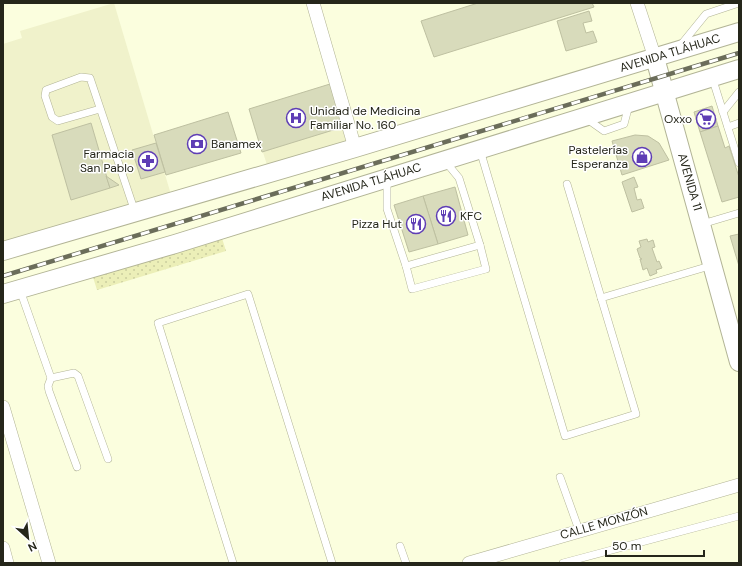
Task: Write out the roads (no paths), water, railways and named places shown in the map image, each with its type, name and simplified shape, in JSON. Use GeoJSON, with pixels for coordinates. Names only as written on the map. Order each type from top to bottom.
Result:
{"type":"FeatureCollection","features":[{"type":"Feature","properties":{"kind":"main road","name":"AVENIDA TLÁHUAC"},"geometry":{"type":"LineString","coordinates":[[3,251],[355,148],[739,32]]}},
{"type":"Feature","properties":{"kind":"main road","name":"AVENIDA 11"},"geometry":{"type":"LineString","coordinates":[[655,58],[739,362]]}},
{"type":"Feature","properties":{"kind":"main road","name":"AVENIDA TLÁHUAC"},"geometry":{"type":"LineString","coordinates":[[3,294],[387,178],[630,101],[739,69]]}},
{"type":"Feature","properties":{"kind":"street"},"geometry":{"type":"LineString","coordinates":[[313,3],[355,148]]}},
{"type":"Feature","properties":{"kind":"street","name":"AVENIDA 11"},"geometry":{"type":"LineString","coordinates":[[637,3],[655,58]]}},
{"type":"Feature","properties":{"kind":"street"},"geometry":{"type":"LineString","coordinates":[[3,407],[49,563]]}},
{"type":"Feature","properties":{"kind":"street","name":"CALLE MONZÓN"},"geometry":{"type":"LineString","coordinates":[[469,563],[739,485]]}},
{"type":"Feature","properties":{"kind":"street"},"geometry":{"type":"LineString","coordinates":[[3,548],[7,563]]}},
{"type":"Feature","properties":{"kind":"lane"},"geometry":{"type":"LineString","coordinates":[[677,50],[706,14],[739,3]]}},
{"type":"Feature","properties":{"kind":"lane"},"geometry":{"type":"LineString","coordinates":[[100,109],[58,121],[52,117],[45,96],[46,90],[81,77],[90,78],[135,213]]}},
{"type":"Feature","properties":{"kind":"lane"},"geometry":{"type":"LineString","coordinates":[[712,77],[739,163]]}},
{"type":"Feature","properties":{"kind":"lane"},"geometry":{"type":"LineString","coordinates":[[723,112],[739,92]]}},
{"type":"Feature","properties":{"kind":"lane"},"geometry":{"type":"LineString","coordinates":[[728,127],[739,123]]}},
{"type":"Feature","properties":{"kind":"lane"},"geometry":{"type":"LineString","coordinates":[[480,148],[565,436],[636,414],[566,184]]}},
{"type":"Feature","properties":{"kind":"lane"},"geometry":{"type":"LineString","coordinates":[[387,178],[387,209],[412,289],[486,268],[460,178],[444,160]]}},
{"type":"Feature","properties":{"kind":"lane"},"geometry":{"type":"LineString","coordinates":[[702,224],[739,212]]}},
{"type":"Feature","properties":{"kind":"lane"},"geometry":{"type":"LineString","coordinates":[[406,266],[480,245]]}},
{"type":"Feature","properties":{"kind":"lane"},"geometry":{"type":"LineString","coordinates":[[601,298],[713,265]]}},
{"type":"Feature","properties":{"kind":"lane"},"geometry":{"type":"LineString","coordinates":[[20,289],[51,378],[48,386],[49,391],[77,467]]}},
{"type":"Feature","properties":{"kind":"lane"},"geometry":{"type":"LineString","coordinates":[[233,563],[158,323],[248,294],[332,563]]}},
{"type":"Feature","properties":{"kind":"lane"},"geometry":{"type":"LineString","coordinates":[[51,378],[74,373],[78,376],[108,459]]}},
{"type":"Feature","properties":{"kind":"lane"},"geometry":{"type":"LineString","coordinates":[[560,477],[579,530]]}},
{"type":"Feature","properties":{"kind":"lane"},"geometry":{"type":"LineString","coordinates":[[563,563],[739,516]]}},
{"type":"Feature","properties":{"kind":"lane"},"geometry":{"type":"LineString","coordinates":[[400,546],[406,563]]}},
{"type":"Feature","properties":{"kind":"railway"},"geometry":{"type":"LineString","coordinates":[[3,276],[739,53]]}},
{"type":"Feature","properties":{"kind":"place","name":"Unidad de Medicina Familiar No. 160"},"geometry":{"type":"Point","coordinates":[296,118]}},
{"type":"Feature","properties":{"kind":"place","name":"Oxxo"},"geometry":{"type":"Point","coordinates":[706,119]}},
{"type":"Feature","properties":{"kind":"place","name":"Banamex"},"geometry":{"type":"Point","coordinates":[197,144]}},
{"type":"Feature","properties":{"kind":"place","name":"Pastelerías Esperanza"},"geometry":{"type":"Point","coordinates":[642,157]}},
{"type":"Feature","properties":{"kind":"place","name":"Farmacia San Pablo"},"geometry":{"type":"Point","coordinates":[148,161]}},
{"type":"Feature","properties":{"kind":"place","name":"KFC"},"geometry":{"type":"Point","coordinates":[446,216]}},
{"type":"Feature","properties":{"kind":"place","name":"Pizza Hut"},"geometry":{"type":"Point","coordinates":[416,224]}}]}
